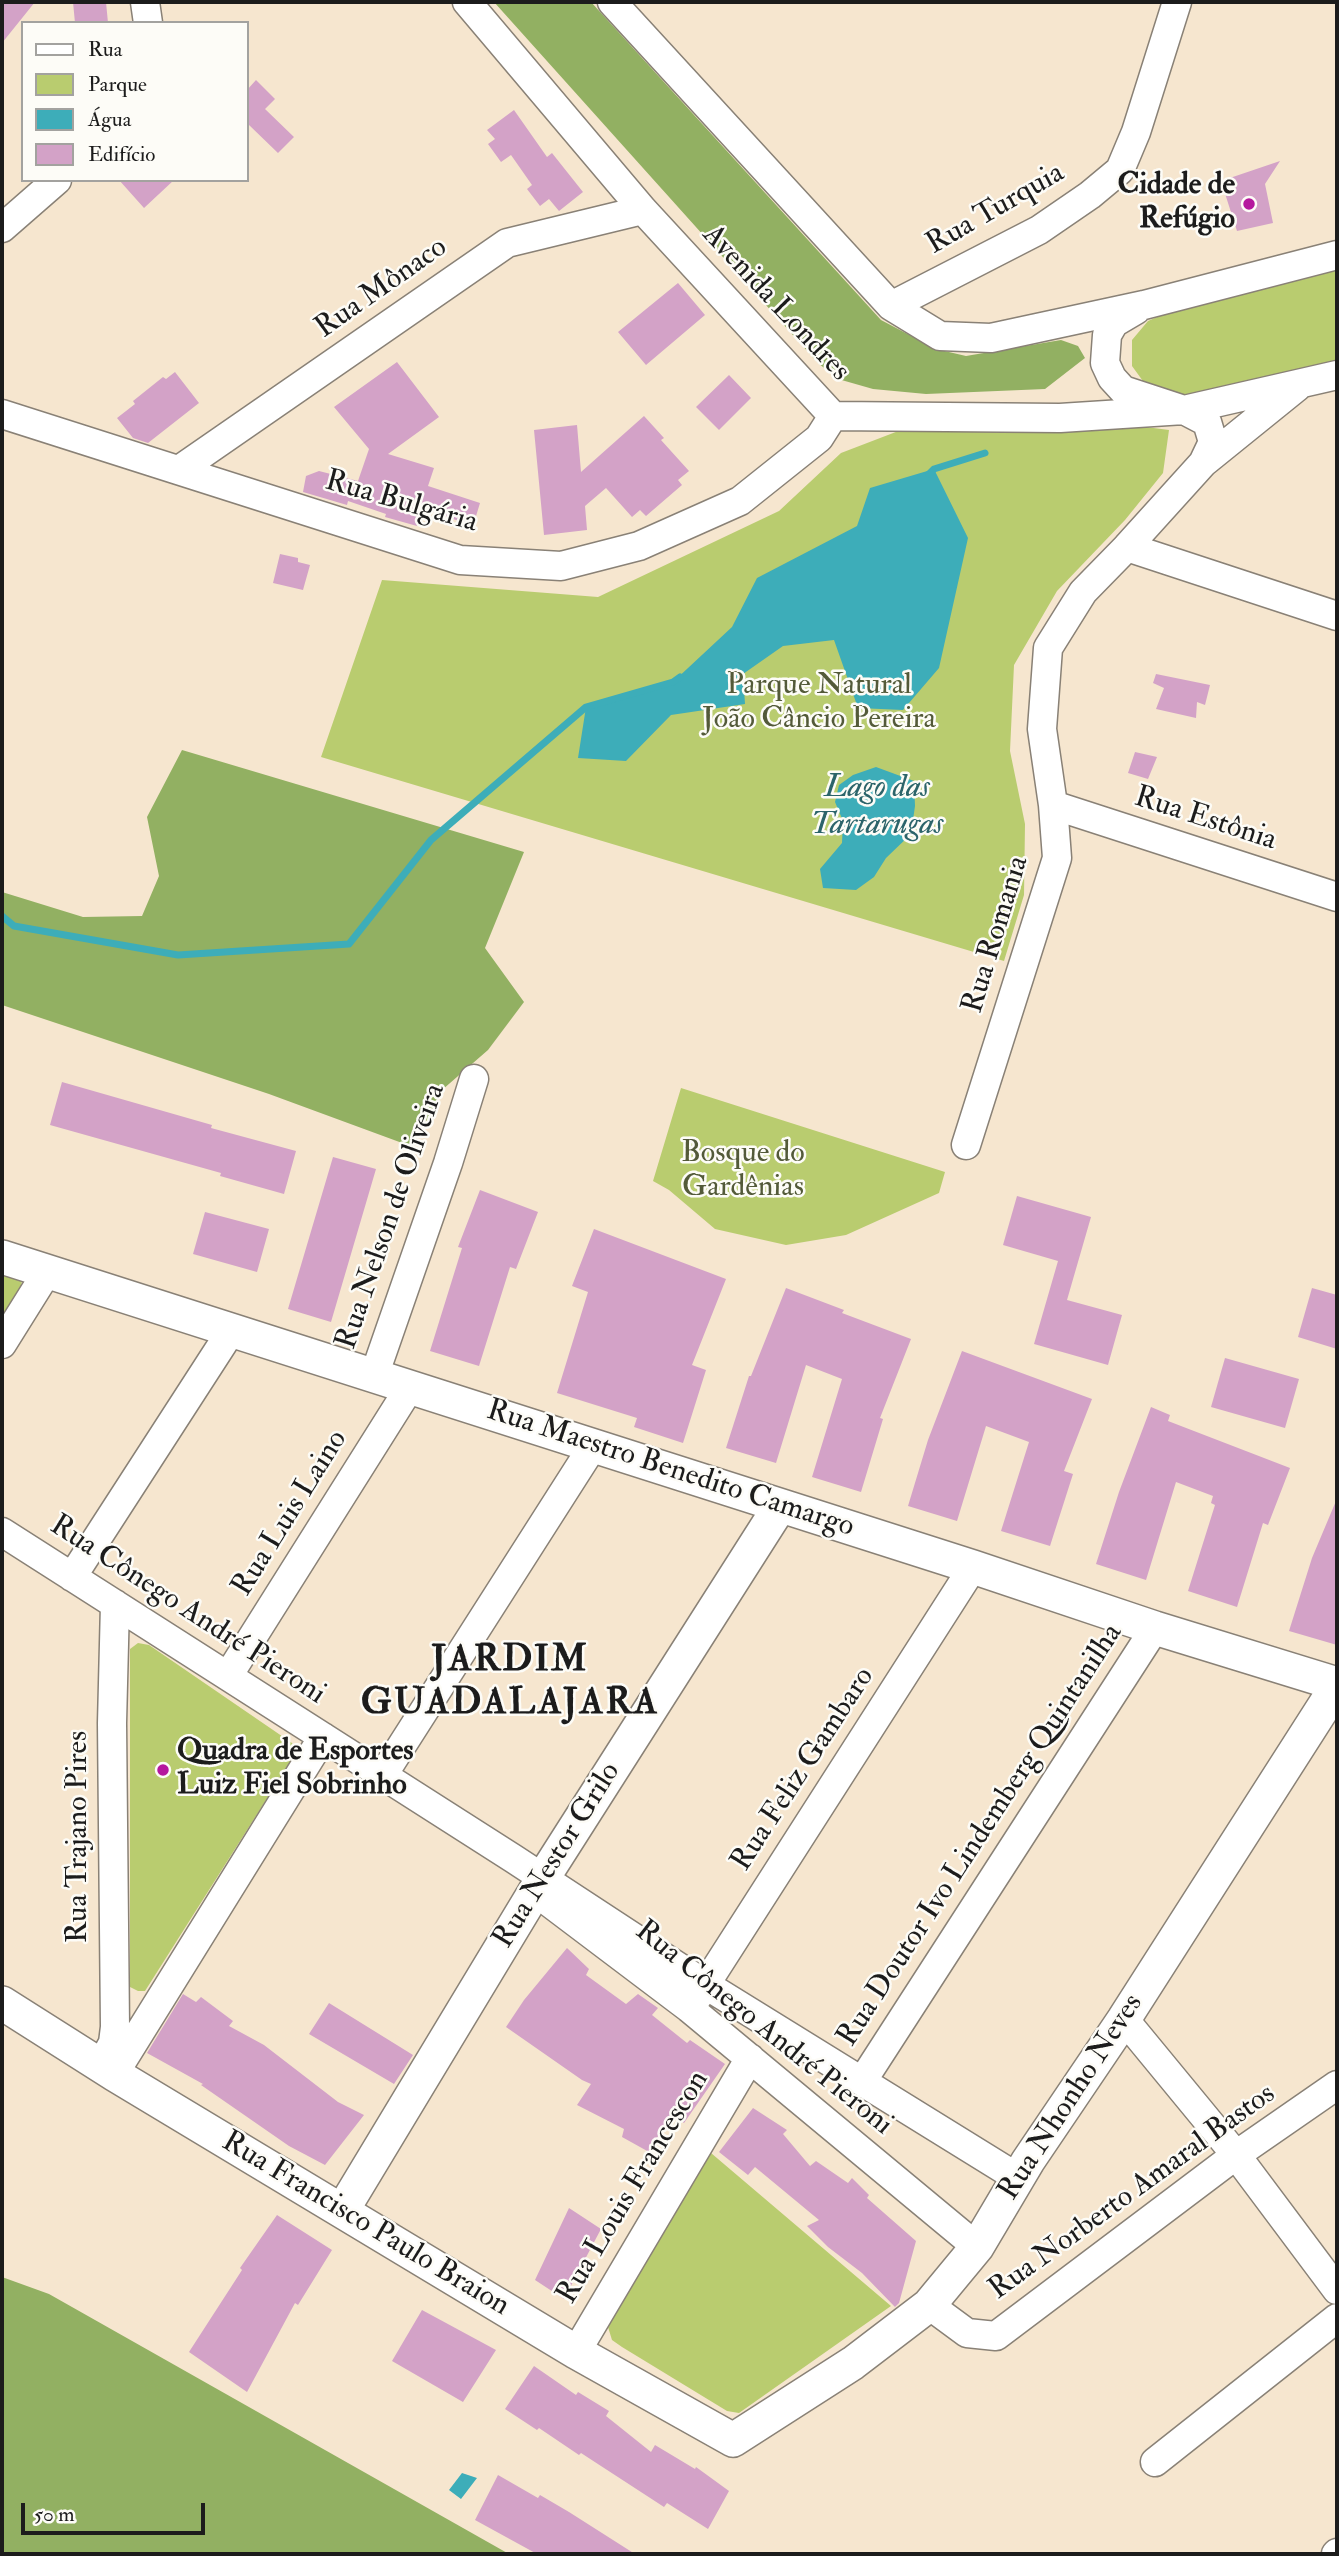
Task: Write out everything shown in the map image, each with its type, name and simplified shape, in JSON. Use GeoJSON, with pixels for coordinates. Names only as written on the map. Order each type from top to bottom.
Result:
{"type":"FeatureCollection","features":[{"type":"Feature","properties":{"kind":"street"},"geometry":{"type":"LineString","coordinates":[[145,2],[148,21]]}},
{"type":"Feature","properties":{"kind":"street","name":"Avenida Londres"},"geometry":{"type":"LineString","coordinates":[[467,2],[643,210],[833,416],[1060,418],[1184,410],[1337,375]]}},
{"type":"Feature","properties":{"kind":"street"},"geometry":{"type":"LineString","coordinates":[[612,2],[891,306],[940,337],[991,338],[1144,305],[1337,255]]}},
{"type":"Feature","properties":{"kind":"street","name":"Rua Turquia"},"geometry":{"type":"LineString","coordinates":[[891,306],[1039,230],[1090,195],[1120,170],[1136,132],[1177,2]]}},
{"type":"Feature","properties":{"kind":"street"},"geometry":{"type":"LineString","coordinates":[[2,228],[55,182]]}},
{"type":"Feature","properties":{"kind":"street","name":"Rua Mônaco"},"geometry":{"type":"LineString","coordinates":[[179,470],[507,243],[643,210]]}},
{"type":"Feature","properties":{"kind":"street"},"geometry":{"type":"LineString","coordinates":[[1144,305],[1114,323],[1107,335],[1105,363],[1112,378],[1123,390],[1184,410],[1207,422],[1213,442],[1203,463]]}},
{"type":"Feature","properties":{"kind":"street","name":"Rua Romania"},"geometry":{"type":"LineString","coordinates":[[967,1145],[1057,858],[1053,805],[1042,729],[1048,648],[1083,592],[1203,463],[1302,383]]}},
{"type":"Feature","properties":{"kind":"street","name":"Rua Bulgária"},"geometry":{"type":"LineString","coordinates":[[2,414],[460,560],[561,566],[639,546],[740,501],[819,438],[833,416]]}},
{"type":"Feature","properties":{"kind":"street"},"geometry":{"type":"LineString","coordinates":[[1127,547],[1337,616]]}},
{"type":"Feature","properties":{"kind":"street","name":"Rua Estônia"},"geometry":{"type":"LineString","coordinates":[[1053,805],[1337,897]]}},
{"type":"Feature","properties":{"kind":"street","name":"Rua Nelson de Oliveira"},"geometry":{"type":"LineString","coordinates":[[374,1376],[448,1163],[474,1079]]}},
{"type":"Feature","properties":{"kind":"street","name":"Rua Maestro Benedito Camargo"},"geometry":{"type":"LineString","coordinates":[[2,1257],[1337,1685]]}},
{"type":"Feature","properties":{"kind":"street"},"geometry":{"type":"LineString","coordinates":[[2,1344],[47,1272]]}},
{"type":"Feature","properties":{"kind":"street"},"geometry":{"type":"LineString","coordinates":[[72,1577],[231,1331]]}},
{"type":"Feature","properties":{"kind":"street","name":"Rua Luis Laino"},"geometry":{"type":"LineString","coordinates":[[228,1676],[410,1387]]}},
{"type":"Feature","properties":{"kind":"street"},"geometry":{"type":"LineString","coordinates":[[383,1775],[593,1446]]}},
{"type":"Feature","properties":{"kind":"street","name":"Rua Nestor Grilo"},"geometry":{"type":"LineString","coordinates":[[342,2211],[539,1885],[780,1506]]}},
{"type":"Feature","properties":{"kind":"street","name":"Rua Cônego André Pieroni"},"geometry":{"type":"LineString","coordinates":[[2,1532],[514,1859],[539,1885],[977,2247]]}},
{"type":"Feature","properties":{"kind":"street","name":"Rua Feliz Gambaro"},"geometry":{"type":"LineString","coordinates":[[689,2008],[973,1567]]}},
{"type":"Feature","properties":{"kind":"street","name":"Rua Trajano Pires"},"geometry":{"type":"LineString","coordinates":[[108,2070],[115,2028],[112,1723],[115,1604]]}},
{"type":"Feature","properties":{"kind":"street","name":"Rua Doutor Ivo Lindemberg Quintanilha"},"geometry":{"type":"LineString","coordinates":[[863,2080],[1155,1628]]}},
{"type":"Feature","properties":{"kind":"street","name":"Rua Nhonho Neves"},"geometry":{"type":"LineString","coordinates":[[733,2440],[853,2363],[929,2305],[977,2247],[1018,2178],[1124,2019],[1337,1685]]}},
{"type":"Feature","properties":{"kind":"street"},"geometry":{"type":"LineString","coordinates":[[108,2070],[323,1737]]}},
{"type":"Feature","properties":{"kind":"street","name":"Rua Cônego André Pieroni"},"geometry":{"type":"LineString","coordinates":[[539,1885],[863,2080],[1018,2178]]}},
{"type":"Feature","properties":{"kind":"street","name":"Rua Francisco Paulo Braion"},"geometry":{"type":"LineString","coordinates":[[2,2003],[108,2070],[576,2352],[733,2440]]}},
{"type":"Feature","properties":{"kind":"street"},"geometry":{"type":"LineString","coordinates":[[1124,2019],[1236,2155],[1337,2290]]}},
{"type":"Feature","properties":{"kind":"street","name":"Rua Louis Francescon"},"geometry":{"type":"LineString","coordinates":[[576,2352],[750,2058]]}},
{"type":"Feature","properties":{"kind":"street","name":"Rua Norberto Amaral Bastos"},"geometry":{"type":"LineString","coordinates":[[929,2305],[967,2333],[996,2336],[1236,2155],[1337,2085]]}},
{"type":"Feature","properties":{"kind":"street"},"geometry":{"type":"LineString","coordinates":[[1155,2462],[1337,2318]]}},
{"type":"Feature","properties":{"kind":"green space"},"geometry":{"type":"Polygon","coordinates":[[[494,2],[591,2],[881,320],[936,349],[966,356],[1061,340],[1078,346],[1085,358],[1045,389],[926,394],[873,389],[838,379],[818,363],[494,2]]]}},
{"type":"Feature","properties":{"kind":"green space"},"geometry":{"type":"Polygon","coordinates":[[[1337,269],[1337,360],[1188,399],[1148,388],[1132,366],[1132,340],[1148,321],[1173,310],[1337,269]]]}},
{"type":"Feature","properties":{"kind":"green space","name":"Parque Natural João Câncio Pereira"},"geometry":{"type":"Polygon","coordinates":[[[1115,423],[1169,430],[1163,473],[1125,520],[1057,591],[1014,665],[1010,751],[1025,824],[1024,895],[1004,961],[321,757],[382,580],[598,597],[779,511],[841,453],[901,430],[1115,423]]]}},
{"type":"Feature","properties":{"kind":"green space"},"geometry":{"type":"Polygon","coordinates":[[[182,750],[524,852],[485,948],[524,1002],[488,1050],[442,1090],[413,1147],[269,1094],[2,1005],[2,892],[83,917],[142,916],[159,876],[147,817],[182,750]]]}},
{"type":"Feature","properties":{"kind":"green space","name":"Bosque do Gardênias"},"geometry":{"type":"Polygon","coordinates":[[[681,1088],[945,1172],[939,1193],[846,1235],[786,1245],[715,1229],[669,1190],[653,1181],[681,1088]]]}},
{"type":"Feature","properties":{"kind":"green space"},"geometry":{"type":"Polygon","coordinates":[[[2,1270],[22,1280],[21,1287],[2,1316],[2,1270]]]}},
{"type":"Feature","properties":{"kind":"green space"},"geometry":{"type":"Polygon","coordinates":[[[138,1643],[149,1645],[292,1743],[295,1748],[292,1759],[145,1991],[130,1987],[130,1649],[138,1643]]]}},
{"type":"Feature","properties":{"kind":"green space"},"geometry":{"type":"Polygon","coordinates":[[[711,2153],[891,2306],[739,2413],[727,2411],[622,2347],[612,2340],[608,2327],[711,2153]]]}},
{"type":"Feature","properties":{"kind":"green space"},"geometry":{"type":"Polygon","coordinates":[[[2,2277],[49,2294],[509,2554],[2,2554],[2,2277]]]}},
{"type":"Feature","properties":{"kind":"water"},"geometry":{"type":"Polygon","coordinates":[[[934,469],[968,538],[939,668],[903,710],[858,708],[834,640],[783,646],[743,674],[745,704],[671,715],[626,761],[578,758],[586,707],[673,682],[732,627],[757,578],[857,526],[870,488],[934,469]]]}},
{"type":"Feature","properties":{"kind":"water","name":"Lago das Tartarugas"},"geometry":{"type":"Polygon","coordinates":[[[876,767],[914,781],[915,806],[911,834],[886,858],[874,877],[856,890],[823,888],[820,869],[842,843],[843,821],[835,802],[839,785],[853,775],[876,767]]]}},
{"type":"Feature","properties":{"kind":"water"},"geometry":{"type":"Polygon","coordinates":[[[462,2473],[477,2478],[461,2499],[449,2490],[462,2473]]]}},
{"type":"Feature","properties":{"kind":"building"},"geometry":{"type":"Polygon","coordinates":[[[2,2],[35,2],[2,43],[2,2]]]}},
{"type":"Feature","properties":{"kind":"building"},"geometry":{"type":"Polygon","coordinates":[[[73,2],[106,2],[108,21],[75,21],[73,2]]]}},
{"type":"Feature","properties":{"kind":"building"},"geometry":{"type":"Polygon","coordinates":[[[256,80],[275,99],[265,109],[294,137],[278,153],[248,126],[248,89],[256,80]]]}},
{"type":"Feature","properties":{"kind":"building"},"geometry":{"type":"Polygon","coordinates":[[[514,110],[547,157],[552,153],[583,192],[559,211],[549,199],[540,206],[527,189],[532,185],[511,155],[501,162],[488,144],[495,139],[487,130],[514,110]]]}},
{"type":"Feature","properties":{"kind":"building","name":"Cidade de Refúgio"},"geometry":{"type":"Polygon","coordinates":[[[1280,161],[1265,184],[1273,223],[1237,231],[1221,181],[1280,161]]]}},
{"type":"Feature","properties":{"kind":"building"},"geometry":{"type":"Polygon","coordinates":[[[121,182],[172,182],[144,208],[121,182]]]}},
{"type":"Feature","properties":{"kind":"building"},"geometry":{"type":"Polygon","coordinates":[[[678,283],[705,315],[646,365],[618,332],[678,283]]]}},
{"type":"Feature","properties":{"kind":"building"},"geometry":{"type":"Polygon","coordinates":[[[397,362],[439,417],[388,454],[434,468],[428,486],[480,503],[473,526],[422,508],[417,526],[385,517],[386,514],[348,501],[347,505],[303,492],[306,476],[319,471],[358,481],[369,449],[334,407],[397,362]]]}},
{"type":"Feature","properties":{"kind":"building"},"geometry":{"type":"Polygon","coordinates":[[[175,372],[199,403],[148,443],[133,438],[117,418],[163,377],[166,379],[175,372]]]}},
{"type":"Feature","properties":{"kind":"building"},"geometry":{"type":"Polygon","coordinates":[[[729,375],[751,398],[719,430],[696,407],[729,375]]]}},
{"type":"Feature","properties":{"kind":"building"},"geometry":{"type":"Polygon","coordinates":[[[644,416],[689,471],[678,480],[682,485],[646,516],[640,510],[632,517],[606,488],[585,506],[587,530],[544,535],[534,430],[577,425],[581,472],[644,416]]]}},
{"type":"Feature","properties":{"kind":"building"},"geometry":{"type":"Polygon","coordinates":[[[280,554],[298,558],[298,562],[310,565],[303,590],[273,583],[280,554]]]}},
{"type":"Feature","properties":{"kind":"building"},"geometry":{"type":"Polygon","coordinates":[[[1156,674],[1210,685],[1205,705],[1197,702],[1196,718],[1156,709],[1164,688],[1153,683],[1156,674]]]}},
{"type":"Feature","properties":{"kind":"building"},"geometry":{"type":"Polygon","coordinates":[[[1135,752],[1157,757],[1148,779],[1128,773],[1135,752]]]}},
{"type":"Feature","properties":{"kind":"building"},"geometry":{"type":"Polygon","coordinates":[[[62,1082],[296,1151],[284,1194],[220,1176],[221,1173],[50,1125],[62,1082]]]}},
{"type":"Feature","properties":{"kind":"building"},"geometry":{"type":"Polygon","coordinates":[[[333,1157],[376,1169],[331,1322],[288,1309],[333,1157]]]}},
{"type":"Feature","properties":{"kind":"building"},"geometry":{"type":"Polygon","coordinates":[[[480,1190],[538,1212],[516,1269],[510,1267],[479,1366],[430,1351],[462,1248],[458,1247],[480,1190]]]}},
{"type":"Feature","properties":{"kind":"building"},"geometry":{"type":"Polygon","coordinates":[[[1017,1196],[1091,1217],[1067,1300],[1122,1315],[1108,1365],[1034,1344],[1058,1261],[1003,1245],[1017,1196]]]}},
{"type":"Feature","properties":{"kind":"building"},"geometry":{"type":"Polygon","coordinates":[[[205,1212],[269,1229],[257,1272],[193,1254],[205,1212]]]}},
{"type":"Feature","properties":{"kind":"building"},"geometry":{"type":"Polygon","coordinates":[[[594,1229],[726,1279],[692,1365],[706,1370],[683,1443],[634,1427],[637,1418],[557,1393],[588,1292],[572,1286],[594,1229]]]}},
{"type":"Feature","properties":{"kind":"building"},"geometry":{"type":"Polygon","coordinates":[[[786,1288],[911,1339],[880,1418],[883,1419],[861,1492],[812,1477],[842,1379],[806,1365],[776,1463],[726,1448],[749,1376],[786,1288]]]}},
{"type":"Feature","properties":{"kind":"building"},"geometry":{"type":"Polygon","coordinates":[[[1312,1288],[1337,1295],[1337,1349],[1298,1337],[1312,1288]]]}},
{"type":"Feature","properties":{"kind":"building"},"geometry":{"type":"Polygon","coordinates":[[[962,1351],[1092,1399],[1064,1471],[1073,1474],[1050,1546],[1001,1531],[1029,1442],[986,1426],[957,1521],[908,1506],[928,1440],[962,1351]]]}},
{"type":"Feature","properties":{"kind":"building"},"geometry":{"type":"Polygon","coordinates":[[[1225,1358],[1299,1379],[1285,1428],[1211,1407],[1225,1358]]]}},
{"type":"Feature","properties":{"kind":"building"},"geometry":{"type":"Polygon","coordinates":[[[1151,1407],[1170,1415],[1168,1421],[1290,1468],[1268,1525],[1263,1523],[1237,1607],[1188,1591],[1215,1505],[1211,1503],[1213,1496],[1176,1482],[1146,1580],[1096,1564],[1151,1407]]]}},
{"type":"Feature","properties":{"kind":"building"},"geometry":{"type":"Polygon","coordinates":[[[1336,1501],[1337,1645],[1289,1631],[1312,1558],[1336,1501]]]}},
{"type":"Feature","properties":{"kind":"building"},"geometry":{"type":"Polygon","coordinates":[[[567,1948],[589,1969],[586,1975],[626,2004],[638,1994],[658,2008],[652,2015],[687,2043],[690,2040],[725,2064],[684,2123],[672,2112],[649,2152],[622,2137],[624,2129],[577,2105],[591,2084],[506,2027],[524,2000],[567,1948]]]}},
{"type":"Feature","properties":{"kind":"building"},"geometry":{"type":"Polygon","coordinates":[[[183,1994],[196,2002],[201,1997],[233,2021],[229,2026],[264,2045],[338,2102],[364,2115],[325,2165],[289,2146],[201,2085],[203,2084],[147,2053],[183,1994]]]}},
{"type":"Feature","properties":{"kind":"building"},"geometry":{"type":"Polygon","coordinates":[[[329,2003],[413,2055],[394,2084],[309,2034],[329,2003]]]}},
{"type":"Feature","properties":{"kind":"building"},"geometry":{"type":"Polygon","coordinates":[[[753,2108],[787,2130],[783,2134],[810,2166],[816,2161],[848,2183],[852,2178],[869,2195],[867,2198],[916,2241],[899,2303],[895,2307],[862,2273],[828,2247],[807,2226],[819,2220],[755,2167],[748,2175],[719,2152],[753,2108]]]}},
{"type":"Feature","properties":{"kind":"building"},"geometry":{"type":"Polygon","coordinates":[[[569,2208],[601,2229],[564,2299],[535,2280],[569,2208]]]}},
{"type":"Feature","properties":{"kind":"building"},"geometry":{"type":"Polygon","coordinates":[[[277,2215],[332,2250],[298,2305],[295,2303],[247,2392],[189,2352],[242,2270],[240,2268],[277,2215]]]}},
{"type":"Feature","properties":{"kind":"building"},"geometry":{"type":"Polygon","coordinates":[[[422,2310],[496,2350],[463,2402],[392,2361],[422,2310]]]}},
{"type":"Feature","properties":{"kind":"building"},"geometry":{"type":"Polygon","coordinates":[[[534,2366],[576,2395],[578,2392],[609,2411],[606,2416],[651,2452],[655,2445],[695,2469],[696,2467],[729,2491],[708,2529],[667,2503],[664,2507],[581,2453],[579,2455],[505,2409],[534,2366]]]}},
{"type":"Feature","properties":{"kind":"building"},"geometry":{"type":"Polygon","coordinates":[[[498,2475],[538,2498],[540,2495],[635,2554],[537,2554],[475,2520],[498,2475]]]}},
{"type":"Feature","properties":{"kind":"waterway"},"geometry":{"type":"LineString","coordinates":[[929,474],[934,469],[985,453]]}},
{"type":"Feature","properties":{"kind":"waterway"},"geometry":{"type":"LineString","coordinates":[[2,916],[14,926],[178,955],[349,944],[431,840],[586,707],[673,682],[680,677]]}},
{"type":"Feature","properties":{"kind":"place","name":"Cidade de Refúgio"},"geometry":{"type":"Point","coordinates":[1249,204]}},
{"type":"Feature","properties":{"kind":"place","name":"Quadra de Esportes Luiz Fiel Sobrinho"},"geometry":{"type":"Point","coordinates":[163,1770]}},
{"type":"Feature","properties":{"kind":"district","name":"JARDIM GUADALAJARA"},"geometry":{"type":"Point","coordinates":[510,1684]}}]}
